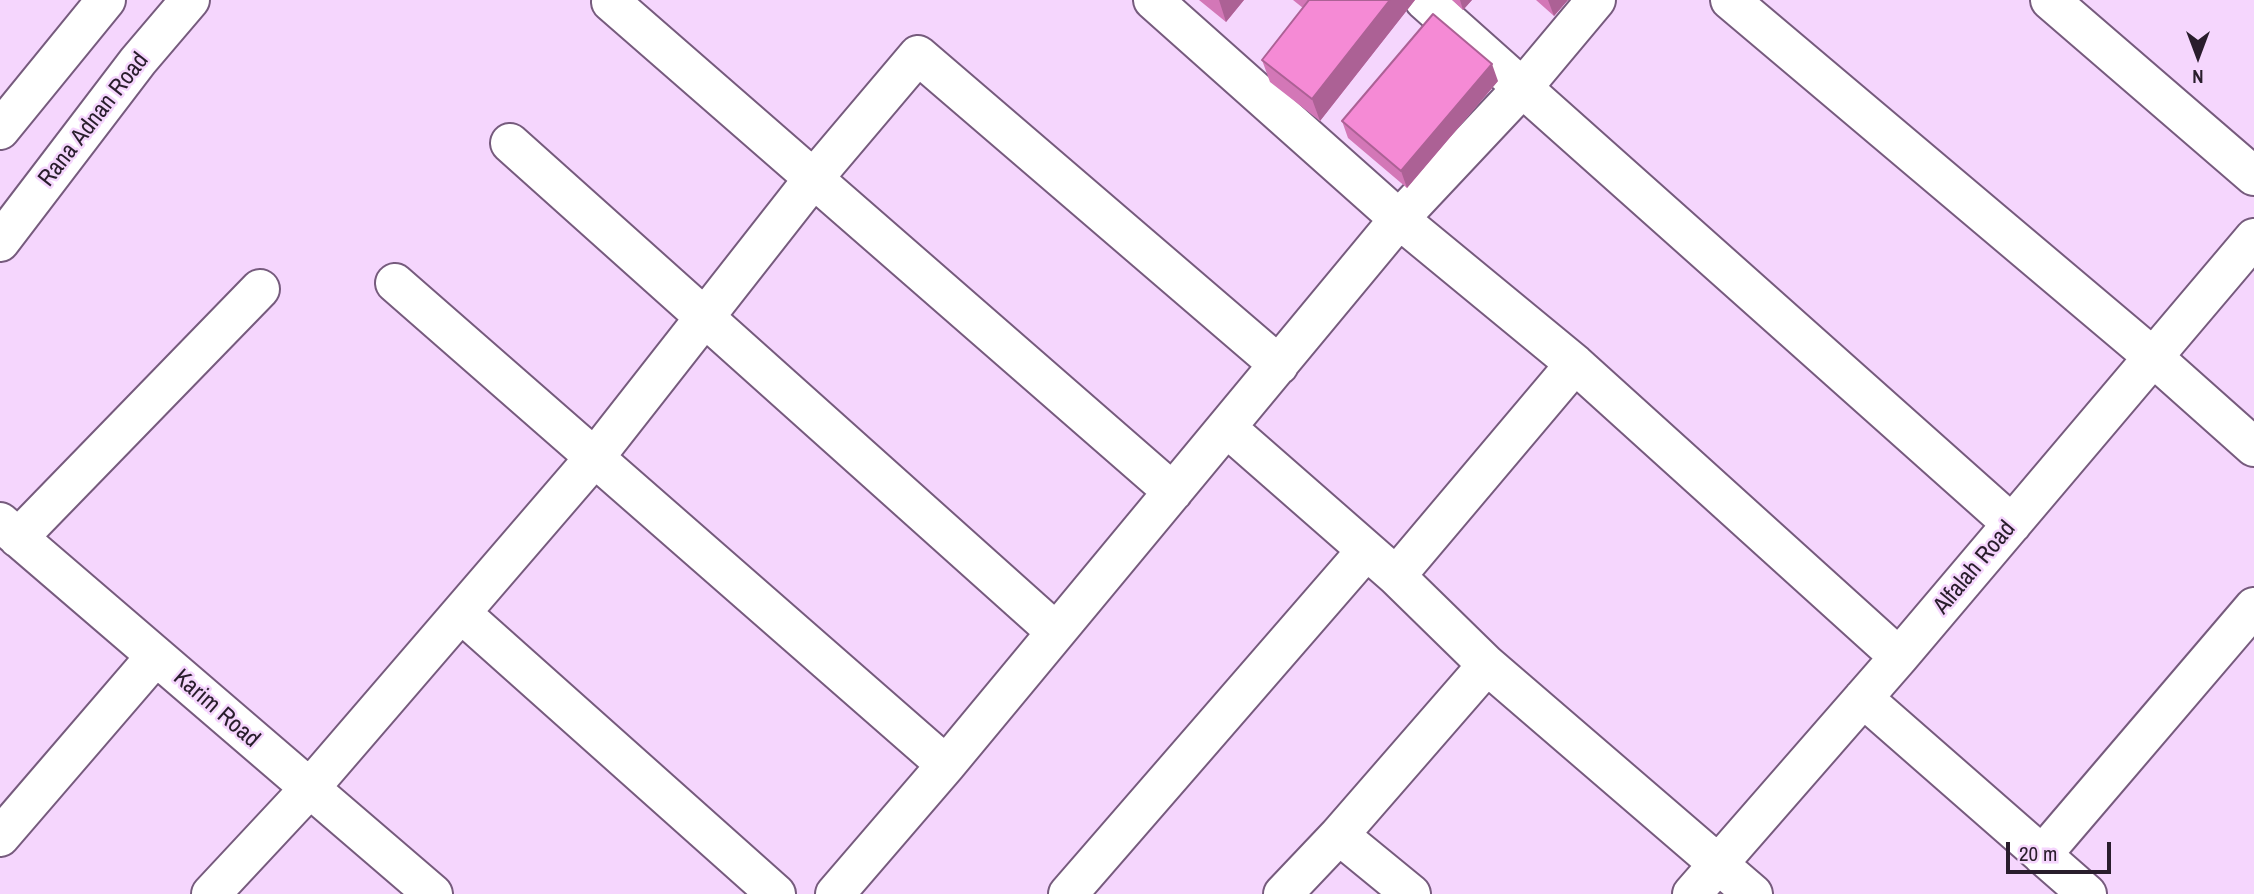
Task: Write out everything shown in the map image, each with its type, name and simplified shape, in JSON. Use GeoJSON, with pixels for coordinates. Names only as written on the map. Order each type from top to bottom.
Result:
{"type":"FeatureCollection","features":[{"type":"Feature","properties":{"kind":"street"},"geometry":{"type":"LineString","coordinates":[[0,130],[106,0]]}},
{"type":"Feature","properties":{"kind":"street","name":"Rana Adnan Road"},"geometry":{"type":"LineString","coordinates":[[0,242],[138,61],[190,0]]}},
{"type":"Feature","properties":{"kind":"street"},"geometry":{"type":"LineString","coordinates":[[1153,0],[1399,219],[1575,364],[1899,657]]}},
{"type":"Feature","properties":{"kind":"street"},"geometry":{"type":"LineString","coordinates":[[1424,0],[1524,86],[2012,524]]}},
{"type":"Feature","properties":{"kind":"street"},"geometry":{"type":"LineString","coordinates":[[835,894],[946,765],[1399,219],[1524,86],[1595,0]]}},
{"type":"Feature","properties":{"kind":"street"},"geometry":{"type":"LineString","coordinates":[[1730,0],[2153,357],[2254,447]]}},
{"type":"Feature","properties":{"kind":"street"},"geometry":{"type":"LineString","coordinates":[[2050,0],[2254,176]]}},
{"type":"Feature","properties":{"kind":"street"},"geometry":{"type":"LineString","coordinates":[[611,2],[1173,492]]}},
{"type":"Feature","properties":{"kind":"street"},"geometry":{"type":"LineString","coordinates":[[211,894],[309,789],[595,457],[706,319],[813,179],[918,55],[1279,365]]}},
{"type":"Feature","properties":{"kind":"street"},"geometry":{"type":"LineString","coordinates":[[510,143],[1056,632]]}},
{"type":"Feature","properties":{"kind":"street","name":"Alfalah Road"},"geometry":{"type":"LineString","coordinates":[[1692,894],[1899,657],[2254,238]]}},
{"type":"Feature","properties":{"kind":"street"},"geometry":{"type":"LineString","coordinates":[[395,283],[946,765]]}},
{"type":"Feature","properties":{"kind":"street"},"geometry":{"type":"LineString","coordinates":[[9,530],[260,289]]}},
{"type":"Feature","properties":{"kind":"street"},"geometry":{"type":"LineString","coordinates":[[1396,576],[1575,364]]}},
{"type":"Feature","properties":{"kind":"street"},"geometry":{"type":"LineString","coordinates":[[1227,428],[1365,552],[1396,576],[1487,665],[1754,894]]}},
{"type":"Feature","properties":{"kind":"street","name":"Karim Road"},"geometry":{"type":"LineString","coordinates":[[9,530],[433,894]]}},
{"type":"Feature","properties":{"kind":"street"},"geometry":{"type":"LineString","coordinates":[[1068,894],[1365,552]]}},
{"type":"Feature","properties":{"kind":"street"},"geometry":{"type":"LineString","coordinates":[[2042,855],[2254,607]]}},
{"type":"Feature","properties":{"kind":"street"},"geometry":{"type":"LineString","coordinates":[[461,613],[776,894]]}},
{"type":"Feature","properties":{"kind":"street"},"geometry":{"type":"LineString","coordinates":[[0,837],[155,657]]}},
{"type":"Feature","properties":{"kind":"street"},"geometry":{"type":"LineString","coordinates":[[1283,894],[1339,835],[1487,665]]}},
{"type":"Feature","properties":{"kind":"street"},"geometry":{"type":"LineString","coordinates":[[1863,698],[2087,894]]}},
{"type":"Feature","properties":{"kind":"street"},"geometry":{"type":"LineString","coordinates":[[1339,835],[1411,894]]}},
{"type":"Feature","properties":{"kind":"building"},"geometry":{"type":"Polygon","coordinates":[[[1309,0],[1390,0],[1312,99],[1262,60],[1309,0]]]}},
{"type":"Feature","properties":{"kind":"building"},"geometry":{"type":"Polygon","coordinates":[[[1433,14],[1492,64],[1401,171],[1342,121],[1433,14]]]}}]}
